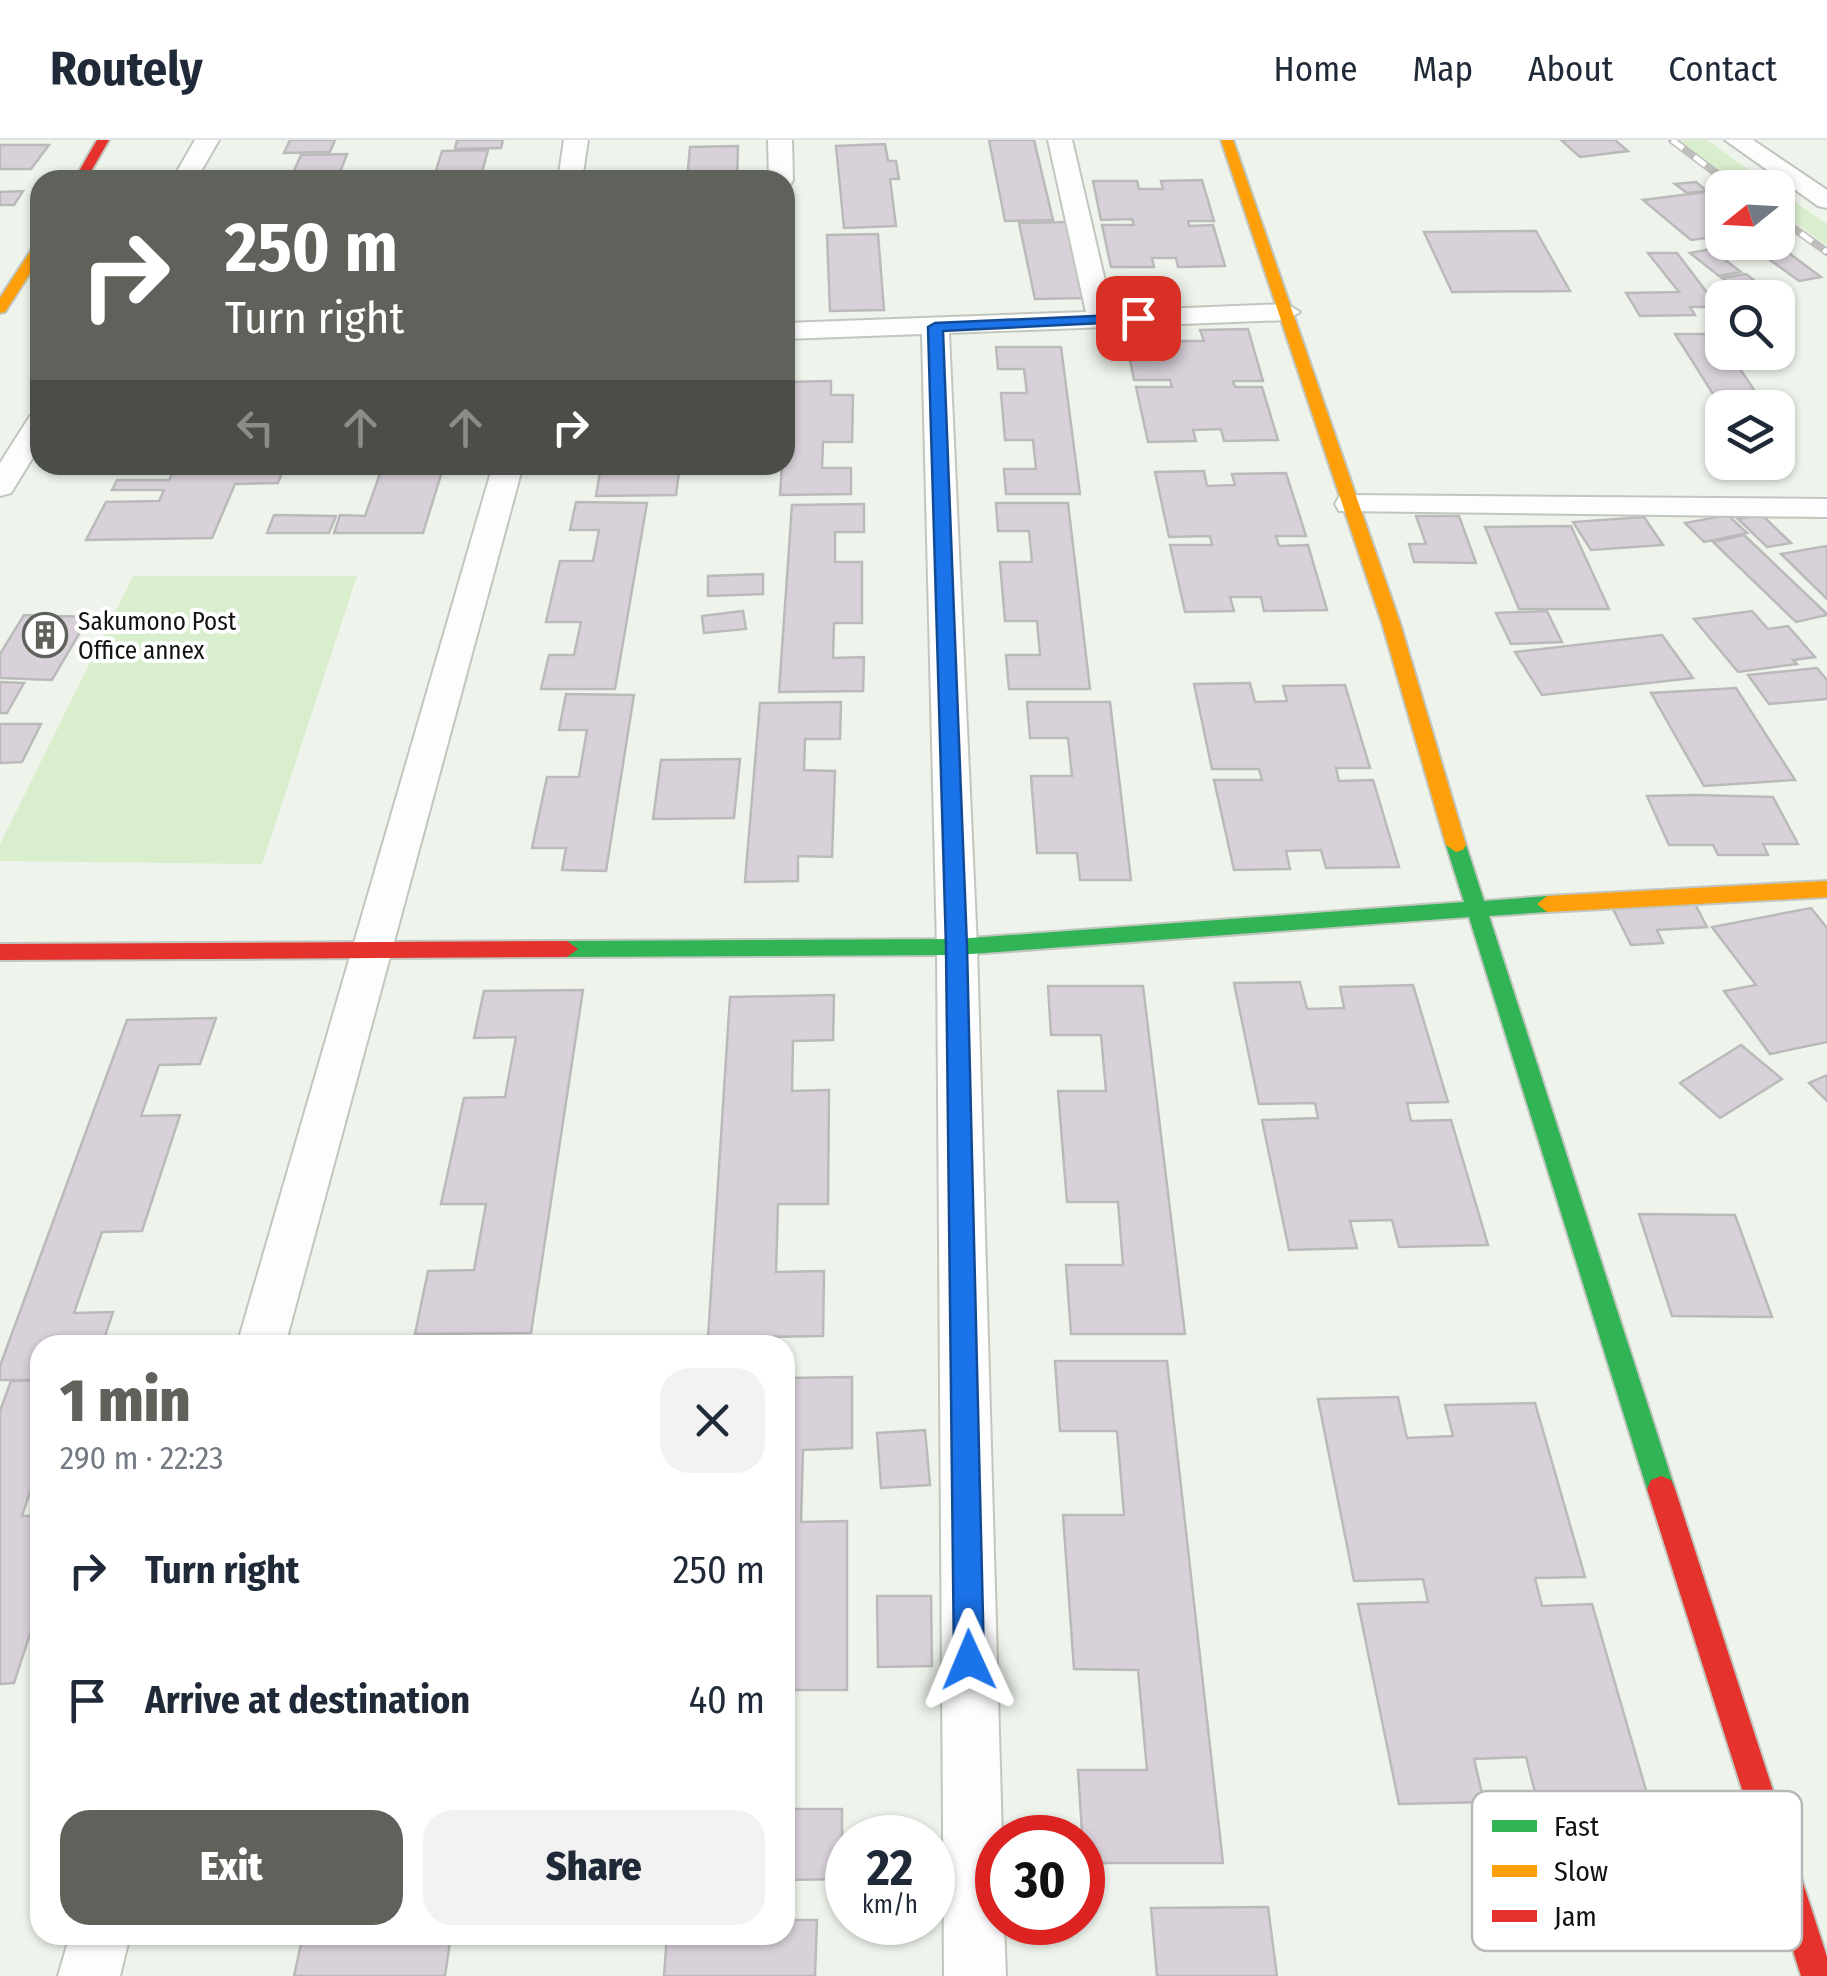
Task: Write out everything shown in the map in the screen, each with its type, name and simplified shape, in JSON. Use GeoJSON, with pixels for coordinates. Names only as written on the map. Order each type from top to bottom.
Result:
{"type":"FeatureCollection","features":[{"type":"Feature","properties":{"kind":"street"},"geometry":{"type":"LineString","coordinates":[[86,170],[104,140]]}},
{"type":"Feature","properties":{"kind":"street"},"geometry":{"type":"LineString","coordinates":[[190,170],[207,140]]}},
{"type":"Feature","properties":{"kind":"street"},"geometry":{"type":"LineString","coordinates":[[572,170],[576,140]]}},
{"type":"Feature","properties":{"kind":"street"},"geometry":{"type":"LineString","coordinates":[[780,140],[781,170]]}},
{"type":"Feature","properties":{"kind":"street"},"geometry":{"type":"LineString","coordinates":[[1060,140],[1101,320]]}},
{"type":"Feature","properties":{"kind":"street"},"geometry":{"type":"LineString","coordinates":[[1227,140],[1391,623],[1476,908],[1761,1791]]}},
{"type":"Feature","properties":{"kind":"street"},"geometry":{"type":"LineString","coordinates":[[1737,140],[1827,201]]}},
{"type":"Feature","properties":{"kind":"street"},"geometry":{"type":"LineString","coordinates":[[0,309],[12,276],[30,257]]}},
{"type":"Feature","properties":{"kind":"street"},"geometry":{"type":"LineString","coordinates":[[795,331],[1287,312]]}},
{"type":"Feature","properties":{"kind":"street"},"geometry":{"type":"LineString","coordinates":[[935,327],[956,947],[975,1976]]}},
{"type":"Feature","properties":{"kind":"street"},"geometry":{"type":"LineString","coordinates":[[0,488],[30,438]]}},
{"type":"Feature","properties":{"kind":"street"},"geometry":{"type":"LineString","coordinates":[[264,1335],[505,475]]}},
{"type":"Feature","properties":{"kind":"street"},"geometry":{"type":"LineString","coordinates":[[1350,504],[1827,508]]}},
{"type":"Feature","properties":{"kind":"street"},"geometry":{"type":"LineString","coordinates":[[0,952],[956,947],[1476,908],[1827,889]]}},
{"type":"Feature","properties":{"kind":"street"},"geometry":{"type":"LineString","coordinates":[[1802,1917],[1820,1973]]}},
{"type":"Feature","properties":{"kind":"street"},"geometry":{"type":"LineString","coordinates":[[89,1976],[97,1945]]}},
{"type":"Feature","properties":{"kind":"green space"},"geometry":{"type":"Polygon","coordinates":[[[1674,140],[1707,140],[1749,170],[1718,170],[1674,140]]]}},
{"type":"Feature","properties":{"kind":"green space"},"geometry":{"type":"Polygon","coordinates":[[[1795,202],[1827,224],[1827,245],[1795,223],[1795,202]]]}},
{"type":"Feature","properties":{"kind":"green space"},"geometry":{"type":"Polygon","coordinates":[[[133,576],[357,576],[262,864],[0,861],[0,844],[133,576]]]}},
{"type":"Feature","properties":{"kind":"building"},"geometry":{"type":"Polygon","coordinates":[[[290,140],[335,140],[330,152],[284,153],[290,140]]]}},
{"type":"Feature","properties":{"kind":"building"},"geometry":{"type":"Polygon","coordinates":[[[457,140],[503,140],[501,148],[455,149],[457,140]]]}},
{"type":"Feature","properties":{"kind":"building"},"geometry":{"type":"Polygon","coordinates":[[[989,140],[1034,140],[1053,220],[1005,221],[989,140]]]}},
{"type":"Feature","properties":{"kind":"building"},"geometry":{"type":"Polygon","coordinates":[[[1561,140],[1615,140],[1628,151],[1580,157],[1561,140]]]}},
{"type":"Feature","properties":{"kind":"building"},"geometry":{"type":"Polygon","coordinates":[[[885,144],[888,161],[896,161],[899,179],[890,179],[896,226],[844,228],[836,146],[885,144]]]}},
{"type":"Feature","properties":{"kind":"building"},"geometry":{"type":"Polygon","coordinates":[[[0,145],[49,145],[31,169],[0,169],[0,145]]]}},
{"type":"Feature","properties":{"kind":"building"},"geometry":{"type":"Polygon","coordinates":[[[738,146],[737,170],[688,170],[690,147],[738,146]]]}},
{"type":"Feature","properties":{"kind":"building"},"geometry":{"type":"Polygon","coordinates":[[[488,150],[483,170],[436,170],[442,151],[488,150]]]}},
{"type":"Feature","properties":{"kind":"building"},"geometry":{"type":"Polygon","coordinates":[[[347,154],[341,170],[294,170],[301,155],[347,154]]]}},
{"type":"Feature","properties":{"kind":"building"},"geometry":{"type":"Polygon","coordinates":[[[1202,180],[1214,221],[1188,221],[1189,226],[1213,225],[1225,266],[1178,267],[1176,258],[1152,258],[1154,267],[1111,267],[1102,225],[1134,225],[1132,219],[1101,220],[1093,181],[1137,181],[1139,189],[1163,189],[1161,181],[1202,180]]]}},
{"type":"Feature","properties":{"kind":"building"},"geometry":{"type":"Polygon","coordinates":[[[1696,182],[1705,191],[1687,193],[1675,184],[1696,182]]]}},
{"type":"Feature","properties":{"kind":"building"},"geometry":{"type":"Polygon","coordinates":[[[23,191],[14,205],[0,205],[0,192],[23,191]]]}},
{"type":"Feature","properties":{"kind":"building"},"geometry":{"type":"Polygon","coordinates":[[[1705,192],[1705,238],[1691,240],[1643,200],[1705,192]]]}},
{"type":"Feature","properties":{"kind":"building"},"geometry":{"type":"Polygon","coordinates":[[[1068,222],[1086,298],[1035,299],[1019,223],[1068,222]]]}},
{"type":"Feature","properties":{"kind":"building"},"geometry":{"type":"Polygon","coordinates":[[[1536,231],[1570,291],[1452,292],[1424,232],[1536,231]]]}},
{"type":"Feature","properties":{"kind":"building"},"geometry":{"type":"Polygon","coordinates":[[[878,234],[884,310],[830,311],[827,235],[878,234]]]}},
{"type":"Feature","properties":{"kind":"building"},"geometry":{"type":"Polygon","coordinates":[[[1705,250],[1705,260],[1725,260],[1741,272],[1719,276],[1690,253],[1705,250]]]}},
{"type":"Feature","properties":{"kind":"building"},"geometry":{"type":"Polygon","coordinates":[[[1648,253],[1677,253],[1705,290],[1705,307],[1690,307],[1695,315],[1640,316],[1626,293],[1679,292],[1648,253]]]}},
{"type":"Feature","properties":{"kind":"building"},"geometry":{"type":"Polygon","coordinates":[[[1795,258],[1821,277],[1799,281],[1770,260],[1795,258]]]}},
{"type":"Feature","properties":{"kind":"building"},"geometry":{"type":"Polygon","coordinates":[[[1746,274],[1754,280],[1725,280],[1722,278],[1746,274]]]}},
{"type":"Feature","properties":{"kind":"building"},"geometry":{"type":"Polygon","coordinates":[[[1248,329],[1263,381],[1233,381],[1235,387],[1262,387],[1278,440],[1224,441],[1221,429],[1193,430],[1196,441],[1148,442],[1136,387],[1172,387],[1170,380],[1134,380],[1124,330],[1174,330],[1177,341],[1204,341],[1200,330],[1248,329]]]}},
{"type":"Feature","properties":{"kind":"building"},"geometry":{"type":"Polygon","coordinates":[[[1675,334],[1705,334],[1705,370],[1741,370],[1754,390],[1711,390],[1675,334]]]}},
{"type":"Feature","properties":{"kind":"building"},"geometry":{"type":"Polygon","coordinates":[[[996,347],[1061,347],[1080,494],[1006,494],[1004,469],[1036,469],[1033,440],[1005,440],[1001,393],[1027,393],[1024,369],[998,369],[996,347]]]}},
{"type":"Feature","properties":{"kind":"building"},"geometry":{"type":"Polygon","coordinates":[[[831,381],[831,395],[853,395],[852,442],[823,442],[822,468],[851,468],[851,494],[780,495],[781,475],[795,475],[795,382],[831,381]]]}},
{"type":"Feature","properties":{"kind":"building"},"geometry":{"type":"Polygon","coordinates":[[[1204,471],[1207,486],[1235,485],[1232,474],[1286,473],[1306,536],[1276,536],[1279,546],[1308,545],[1327,610],[1264,611],[1261,597],[1230,597],[1234,611],[1185,612],[1170,545],[1212,545],[1210,536],[1169,537],[1155,472],[1204,471]]]}},
{"type":"Feature","properties":{"kind":"building"},"geometry":{"type":"Polygon","coordinates":[[[172,475],[281,475],[278,483],[235,484],[212,538],[86,540],[106,502],[159,501],[164,490],[112,490],[117,480],[169,480],[172,475]]]}},
{"type":"Feature","properties":{"kind":"building"},"geometry":{"type":"Polygon","coordinates":[[[379,475],[441,475],[423,533],[334,533],[340,515],[365,516],[379,475]]]}},
{"type":"Feature","properties":{"kind":"building"},"geometry":{"type":"Polygon","coordinates":[[[600,475],[679,475],[676,495],[596,496],[600,475]]]}},
{"type":"Feature","properties":{"kind":"building"},"geometry":{"type":"Polygon","coordinates":[[[576,502],[647,503],[615,689],[541,689],[549,655],[574,655],[581,622],[546,622],[560,561],[593,561],[599,530],[570,530],[576,502]]]}},
{"type":"Feature","properties":{"kind":"building"},"geometry":{"type":"Polygon","coordinates":[[[996,503],[1068,503],[1090,689],[1009,689],[1006,655],[1040,655],[1037,621],[1005,621],[1000,562],[1032,562],[1029,531],[998,531],[996,503]]]}},
{"type":"Feature","properties":{"kind":"building"},"geometry":{"type":"Polygon","coordinates":[[[864,504],[864,532],[835,532],[835,562],[862,562],[862,623],[834,623],[833,658],[864,657],[863,691],[779,692],[792,505],[864,504]]]}},
{"type":"Feature","properties":{"kind":"building"},"geometry":{"type":"Polygon","coordinates":[[[274,515],[336,516],[329,533],[267,533],[274,515]]]}},
{"type":"Feature","properties":{"kind":"building"},"geometry":{"type":"Polygon","coordinates":[[[1728,515],[1747,533],[1704,542],[1685,523],[1728,515]]]}},
{"type":"Feature","properties":{"kind":"building"},"geometry":{"type":"Polygon","coordinates":[[[1762,515],[1791,543],[1767,547],[1738,519],[1762,515]]]}},
{"type":"Feature","properties":{"kind":"building"},"geometry":{"type":"Polygon","coordinates":[[[1416,516],[1459,516],[1476,563],[1414,562],[1409,544],[1426,544],[1416,516]]]}},
{"type":"Feature","properties":{"kind":"building"},"geometry":{"type":"Polygon","coordinates":[[[1644,517],[1663,545],[1591,550],[1573,522],[1644,517]]]}},
{"type":"Feature","properties":{"kind":"building"},"geometry":{"type":"Polygon","coordinates":[[[1571,526],[1609,609],[1519,609],[1485,527],[1571,526]]]}},
{"type":"Feature","properties":{"kind":"building"},"geometry":{"type":"Polygon","coordinates":[[[1744,535],[1827,615],[1796,622],[1713,542],[1744,535]]]}},
{"type":"Feature","properties":{"kind":"building"},"geometry":{"type":"Polygon","coordinates":[[[1827,547],[1827,599],[1781,554],[1827,547]]]}},
{"type":"Feature","properties":{"kind":"building"},"geometry":{"type":"Polygon","coordinates":[[[763,574],[763,594],[708,596],[708,576],[763,574]]]}},
{"type":"Feature","properties":{"kind":"building"},"geometry":{"type":"Polygon","coordinates":[[[743,611],[746,629],[704,633],[702,616],[743,611]]]}},
{"type":"Feature","properties":{"kind":"building"},"geometry":{"type":"Polygon","coordinates":[[[1547,611],[1562,642],[1511,644],[1496,613],[1547,611]]]}},
{"type":"Feature","properties":{"kind":"building"},"geometry":{"type":"Polygon","coordinates":[[[1752,611],[1768,629],[1788,626],[1815,657],[1793,660],[1797,664],[1738,672],[1694,619],[1752,611]]]}},
{"type":"Feature","properties":{"kind":"building","name":"Sakumono Post Office annex"},"geometry":{"type":"Polygon","coordinates":[[[24,615],[89,617],[52,680],[0,678],[0,654],[24,615]]]}},
{"type":"Feature","properties":{"kind":"building"},"geometry":{"type":"Polygon","coordinates":[[[1662,635],[1693,678],[1542,695],[1515,652],[1662,635]]]}},
{"type":"Feature","properties":{"kind":"building"},"geometry":{"type":"Polygon","coordinates":[[[1817,668],[1827,680],[1827,699],[1769,704],[1748,675],[1817,668]]]}},
{"type":"Feature","properties":{"kind":"building"},"geometry":{"type":"Polygon","coordinates":[[[0,682],[24,683],[7,713],[0,713],[0,682]]]}},
{"type":"Feature","properties":{"kind":"building"},"geometry":{"type":"Polygon","coordinates":[[[1250,683],[1255,702],[1287,701],[1283,686],[1345,685],[1370,768],[1336,768],[1339,781],[1373,780],[1399,867],[1326,868],[1321,850],[1286,851],[1290,869],[1234,870],[1214,780],[1262,780],[1259,769],[1212,769],[1194,684],[1250,683]]]}},
{"type":"Feature","properties":{"kind":"building"},"geometry":{"type":"Polygon","coordinates":[[[1736,688],[1795,780],[1704,786],[1651,693],[1736,688]]]}},
{"type":"Feature","properties":{"kind":"building"},"geometry":{"type":"Polygon","coordinates":[[[566,694],[634,695],[606,871],[562,870],[566,848],[532,848],[547,777],[579,777],[587,730],[559,730],[566,694]]]}},
{"type":"Feature","properties":{"kind":"building"},"geometry":{"type":"Polygon","coordinates":[[[841,702],[840,739],[805,739],[804,770],[835,771],[832,857],[798,856],[798,881],[745,882],[760,703],[841,702]]]}},
{"type":"Feature","properties":{"kind":"building"},"geometry":{"type":"Polygon","coordinates":[[[1027,702],[1110,702],[1131,880],[1080,880],[1077,853],[1037,853],[1031,776],[1072,776],[1068,738],[1030,738],[1027,702]]]}},
{"type":"Feature","properties":{"kind":"building"},"geometry":{"type":"Polygon","coordinates":[[[0,724],[41,724],[22,762],[0,763],[0,724]]]}},
{"type":"Feature","properties":{"kind":"building"},"geometry":{"type":"Polygon","coordinates":[[[740,759],[734,818],[653,819],[661,760],[740,759]]]}},
{"type":"Feature","properties":{"kind":"building"},"geometry":{"type":"Polygon","coordinates":[[[1647,796],[1773,797],[1798,844],[1763,844],[1768,855],[1718,855],[1713,845],[1669,845],[1647,796]]]}},
{"type":"Feature","properties":{"kind":"building"},"geometry":{"type":"Polygon","coordinates":[[[1693,900],[1707,927],[1657,930],[1663,943],[1631,945],[1611,905],[1693,900]]]}},
{"type":"Feature","properties":{"kind":"building"},"geometry":{"type":"Polygon","coordinates":[[[1811,908],[1827,928],[1827,1042],[1770,1054],[1724,991],[1756,985],[1712,927],[1811,908]]]}},
{"type":"Feature","properties":{"kind":"building"},"geometry":{"type":"Polygon","coordinates":[[[1300,982],[1307,1009],[1344,1008],[1340,987],[1413,985],[1448,1102],[1407,1103],[1411,1121],[1451,1120],[1488,1245],[1399,1247],[1392,1220],[1350,1221],[1357,1248],[1289,1250],[1262,1120],[1318,1118],[1315,1103],[1259,1104],[1234,983],[1300,982]]]}},
{"type":"Feature","properties":{"kind":"building"},"geometry":{"type":"Polygon","coordinates":[[[1048,986],[1143,986],[1185,1334],[1071,1334],[1066,1265],[1123,1265],[1118,1202],[1067,1202],[1058,1091],[1106,1091],[1101,1035],[1051,1035],[1048,986]]]}},
{"type":"Feature","properties":{"kind":"building"},"geometry":{"type":"Polygon","coordinates":[[[583,990],[531,1333],[415,1334],[428,1271],[474,1270],[486,1204],[441,1204],[464,1098],[505,1097],[516,1037],[474,1038],[484,991],[583,990]]]}},
{"type":"Feature","properties":{"kind":"building"},"geometry":{"type":"Polygon","coordinates":[[[834,995],[833,1040],[793,1041],[792,1091],[829,1090],[828,1204],[778,1204],[776,1272],[824,1271],[823,1336],[708,1335],[730,997],[834,995]]]}},
{"type":"Feature","properties":{"kind":"building"},"geometry":{"type":"Polygon","coordinates":[[[216,1018],[200,1064],[159,1065],[141,1116],[180,1115],[142,1231],[102,1232],[74,1313],[113,1312],[105,1335],[30,1335],[30,1380],[0,1380],[0,1366],[127,1020],[216,1018]]]}},
{"type":"Feature","properties":{"kind":"building"},"geometry":{"type":"Polygon","coordinates":[[[1741,1045],[1782,1079],[1720,1118],[1680,1083],[1741,1045]]]}},
{"type":"Feature","properties":{"kind":"building"},"geometry":{"type":"Polygon","coordinates":[[[1827,1075],[1827,1101],[1809,1083],[1827,1075]]]}},
{"type":"Feature","properties":{"kind":"building"},"geometry":{"type":"Polygon","coordinates":[[[1639,1214],[1735,1215],[1772,1317],[1672,1316],[1639,1214]]]}},
{"type":"Feature","properties":{"kind":"building"},"geometry":{"type":"Polygon","coordinates":[[[1055,1361],[1167,1361],[1223,1863],[1105,1863],[1105,1815],[1081,1815],[1078,1770],[1147,1770],[1138,1670],[1074,1669],[1063,1515],[1124,1515],[1117,1431],[1060,1431],[1055,1361]]]}},
{"type":"Feature","properties":{"kind":"building"},"geometry":{"type":"Polygon","coordinates":[[[852,1377],[852,1448],[803,1450],[801,1522],[847,1521],[847,1690],[795,1690],[795,1378],[852,1377]]]}},
{"type":"Feature","properties":{"kind":"building"},"geometry":{"type":"Polygon","coordinates":[[[30,1380],[30,1492],[22,1516],[30,1516],[30,1634],[14,1683],[0,1684],[0,1411],[11,1381],[30,1380]]]}},
{"type":"Feature","properties":{"kind":"building"},"geometry":{"type":"Polygon","coordinates":[[[1398,1397],[1407,1438],[1453,1436],[1445,1405],[1535,1403],[1585,1577],[1535,1578],[1542,1606],[1592,1604],[1646,1791],[1535,1791],[1526,1757],[1474,1759],[1481,1791],[1472,1791],[1472,1802],[1399,1804],[1358,1604],[1428,1602],[1423,1579],[1354,1581],[1318,1399],[1398,1397]]]}},
{"type":"Feature","properties":{"kind":"building"},"geometry":{"type":"Polygon","coordinates":[[[925,1430],[930,1485],[881,1488],[877,1433],[925,1430]]]}},
{"type":"Feature","properties":{"kind":"building"},"geometry":{"type":"Polygon","coordinates":[[[877,1596],[931,1596],[932,1666],[878,1667],[877,1596]]]}},
{"type":"Feature","properties":{"kind":"building"},"geometry":{"type":"Polygon","coordinates":[[[795,1809],[842,1809],[842,1815],[825,1815],[825,1879],[795,1880],[795,1809]]]}},
{"type":"Feature","properties":{"kind":"building"},"geometry":{"type":"Polygon","coordinates":[[[1268,1907],[1277,1976],[1157,1976],[1151,1908],[1268,1907]]]}},
{"type":"Feature","properties":{"kind":"building"},"geometry":{"type":"Polygon","coordinates":[[[795,1920],[817,1920],[815,1976],[664,1976],[666,1945],[795,1945],[795,1920]]]}},
{"type":"Feature","properties":{"kind":"building"},"geometry":{"type":"Polygon","coordinates":[[[301,1945],[450,1945],[445,1976],[294,1976],[301,1945]]]}},
{"type":"Feature","properties":{"kind":"railway"},"geometry":{"type":"LineString","coordinates":[[1672,140],[1712,170]]}},
{"type":"Feature","properties":{"kind":"railway"},"geometry":{"type":"LineString","coordinates":[[1795,229],[1827,252]]}},
{"type":"Feature","properties":{"kind":"traffic: fast"},"geometry":{"type":"LineString","coordinates":[[1456,845],[1661,1489]]}},
{"type":"Feature","properties":{"kind":"traffic: fast"},"geometry":{"type":"LineString","coordinates":[[567,949],[957,947],[1547,904]]}},
{"type":"Feature","properties":{"kind":"traffic: slow"},"geometry":{"type":"LineString","coordinates":[[1227,140],[1391,623],[1456,845]]}},
{"type":"Feature","properties":{"kind":"traffic: slow"},"geometry":{"type":"LineString","coordinates":[[0,309],[30,262]]}},
{"type":"Feature","properties":{"kind":"traffic: slow"},"geometry":{"type":"LineString","coordinates":[[1547,904],[1827,889]]}},
{"type":"Feature","properties":{"kind":"traffic: jam"},"geometry":{"type":"LineString","coordinates":[[86,170],[103,140]]}},
{"type":"Feature","properties":{"kind":"traffic: jam"},"geometry":{"type":"LineString","coordinates":[[0,952],[567,949]]}},
{"type":"Feature","properties":{"kind":"traffic: jam"},"geometry":{"type":"LineString","coordinates":[[1661,1489],[1758,1791]]}},
{"type":"Feature","properties":{"kind":"traffic: jam"},"geometry":{"type":"LineString","coordinates":[[1802,1929],[1817,1976]]}},
{"type":"Feature","properties":{"kind":"place","name":"Sakumono Post Office annex"},"geometry":{"type":"Point","coordinates":[45,635]}},
{"type":"Feature","properties":{"kind":"route"},"geometry":{"type":"LineString","coordinates":[[969,1660],[956,947],[935,327],[1138,318]]}}]}
